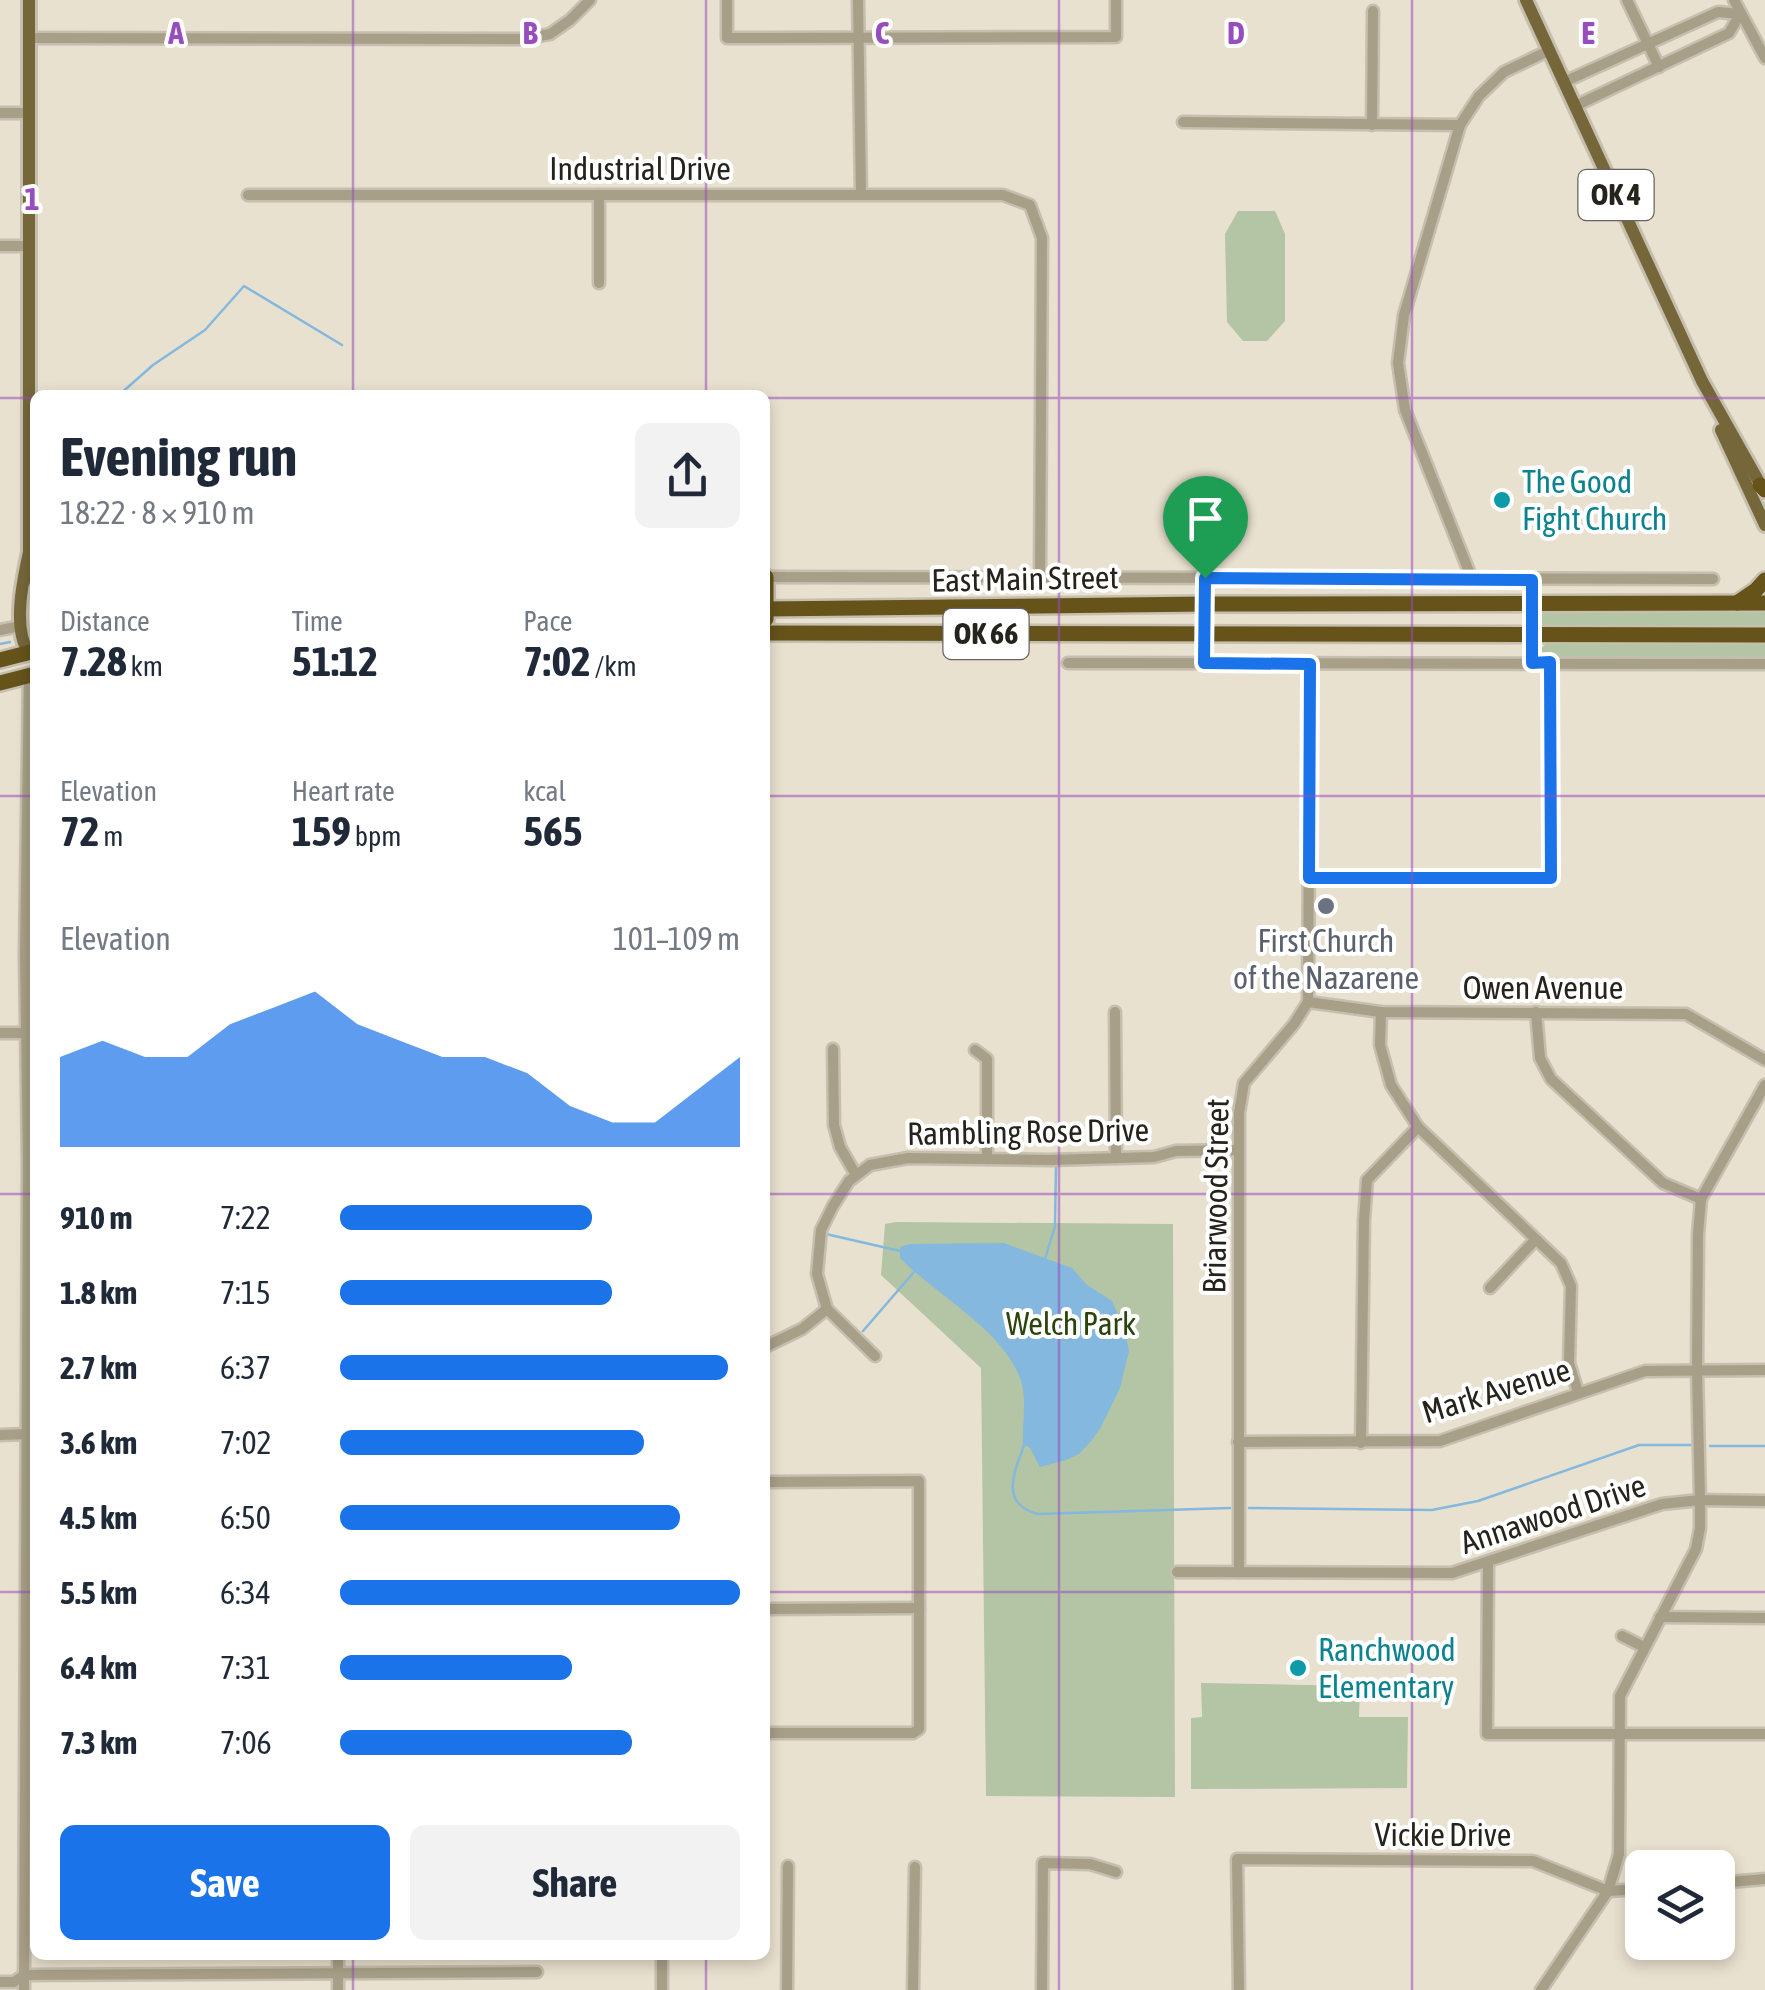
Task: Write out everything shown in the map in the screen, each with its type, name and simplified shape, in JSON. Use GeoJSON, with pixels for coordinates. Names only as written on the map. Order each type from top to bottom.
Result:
{"type":"FeatureCollection","features":[{"type":"Feature","properties":{"kind":"highway"},"geometry":{"type":"LineString","coordinates":[[1736,604],[1765,580]]}},
{"type":"Feature","properties":{"kind":"highway","name":"East Main Street"},"geometry":{"type":"LineString","coordinates":[[770,609],[1765,604]]}},
{"type":"Feature","properties":{"kind":"highway","name":"East Main Street"},"geometry":{"type":"LineString","coordinates":[[770,633],[1765,635]]}},
{"type":"Feature","properties":{"kind":"highway"},"geometry":{"type":"LineString","coordinates":[[0,660],[30,651]]}},
{"type":"Feature","properties":{"kind":"highway"},"geometry":{"type":"LineString","coordinates":[[0,683],[30,675]]}},
{"type":"Feature","properties":{"kind":"main road"},"geometry":{"type":"LineString","coordinates":[[30,0],[30,557]]}},
{"type":"Feature","properties":{"kind":"main road","name":"OK 4"},"geometry":{"type":"LineString","coordinates":[[1526,0],[1707,390],[1765,525]]}},
{"type":"Feature","properties":{"kind":"main road","name":"OK 4"},"geometry":{"type":"LineString","coordinates":[[1707,390],[1763,489]]}},
{"type":"Feature","properties":{"kind":"main road"},"geometry":{"type":"LineString","coordinates":[[29,552],[21,591],[21,642],[30,648]]}},
{"type":"Feature","properties":{"kind":"street"},"geometry":{"type":"LineString","coordinates":[[30,38],[524,38],[550,34],[590,0]]}},
{"type":"Feature","properties":{"kind":"street"},"geometry":{"type":"LineString","coordinates":[[727,0],[727,38],[1116,38],[1116,0]]}},
{"type":"Feature","properties":{"kind":"street"},"geometry":{"type":"LineString","coordinates":[[858,0],[861,194]]}},
{"type":"Feature","properties":{"kind":"street"},"geometry":{"type":"LineString","coordinates":[[1627,0],[1659,67]]}},
{"type":"Feature","properties":{"kind":"street"},"geometry":{"type":"LineString","coordinates":[[1734,0],[1765,58]]}},
{"type":"Feature","properties":{"kind":"street"},"geometry":{"type":"LineString","coordinates":[[1372,125],[1373,11]]}},
{"type":"Feature","properties":{"kind":"street"},"geometry":{"type":"LineString","coordinates":[[1564,82],[1718,12],[1740,14]]}},
{"type":"Feature","properties":{"kind":"street"},"geometry":{"type":"LineString","coordinates":[[1576,106],[1729,33],[1740,14]]}},
{"type":"Feature","properties":{"kind":"street"},"geometry":{"type":"LineString","coordinates":[[1472,579],[1405,410],[1398,364],[1404,315],[1460,125],[1479,96],[1504,72],[1550,50]]}},
{"type":"Feature","properties":{"kind":"street"},"geometry":{"type":"LineString","coordinates":[[0,113],[30,114]]}},
{"type":"Feature","properties":{"kind":"street"},"geometry":{"type":"LineString","coordinates":[[1183,122],[1460,125]]}},
{"type":"Feature","properties":{"kind":"street","name":"Industrial Drive"},"geometry":{"type":"LineString","coordinates":[[248,195],[1003,195],[1030,205],[1042,238],[1040,579]]}},
{"type":"Feature","properties":{"kind":"street"},"geometry":{"type":"LineString","coordinates":[[599,195],[599,283]]}},
{"type":"Feature","properties":{"kind":"street"},"geometry":{"type":"LineString","coordinates":[[0,246],[29,246]]}},
{"type":"Feature","properties":{"kind":"street","name":"East Main Street"},"geometry":{"type":"LineString","coordinates":[[770,577],[1713,579]]}},
{"type":"Feature","properties":{"kind":"street"},"geometry":{"type":"LineString","coordinates":[[1204,663],[1205,578]]}},
{"type":"Feature","properties":{"kind":"street"},"geometry":{"type":"LineString","coordinates":[[1532,580],[1532,663]]}},
{"type":"Feature","properties":{"kind":"street"},"geometry":{"type":"LineString","coordinates":[[0,630],[21,626]]}},
{"type":"Feature","properties":{"kind":"street"},"geometry":{"type":"LineString","coordinates":[[1068,662],[1765,664]]}},
{"type":"Feature","properties":{"kind":"street"},"geometry":{"type":"LineString","coordinates":[[1309,878],[1551,878],[1550,662]]}},
{"type":"Feature","properties":{"kind":"street"},"geometry":{"type":"LineString","coordinates":[[1308,1002],[1310,664]]}},
{"type":"Feature","properties":{"kind":"street"},"geometry":{"type":"LineString","coordinates":[[30,753],[25,950],[30,1063]]}},
{"type":"Feature","properties":{"kind":"street","name":"Owen Avenue"},"geometry":{"type":"LineString","coordinates":[[1308,1002],[1381,1012],[1686,1014],[1765,1060]]}},
{"type":"Feature","properties":{"kind":"street","name":"Briarwood Street"},"geometry":{"type":"LineString","coordinates":[[1239,1572],[1238,1113],[1244,1083],[1308,1002]]}},
{"type":"Feature","properties":{"kind":"street"},"geometry":{"type":"LineString","coordinates":[[1116,1012],[1116,1158]]}},
{"type":"Feature","properties":{"kind":"street"},"geometry":{"type":"LineString","coordinates":[[1381,1012],[1380,1045],[1391,1085],[1418,1127],[1561,1263],[1571,1286],[1570,1363],[1578,1392]]}},
{"type":"Feature","properties":{"kind":"street"},"geometry":{"type":"LineString","coordinates":[[1536,1012],[1540,1058],[1551,1079],[1663,1183],[1701,1199]]}},
{"type":"Feature","properties":{"kind":"street"},"geometry":{"type":"LineString","coordinates":[[0,1033],[26,1033]]}},
{"type":"Feature","properties":{"kind":"street"},"geometry":{"type":"LineString","coordinates":[[833,1049],[834,1125],[840,1147],[856,1176],[849,1181],[821,1230],[817,1274],[827,1309],[875,1356]]}},
{"type":"Feature","properties":{"kind":"street"},"geometry":{"type":"LineString","coordinates":[[975,1050],[986,1059],[987,1159]]}},
{"type":"Feature","properties":{"kind":"street"},"geometry":{"type":"LineString","coordinates":[[1541,1990],[1608,1892],[1619,1854],[1620,1696],[1696,1549],[1700,1528],[1701,1199],[1765,1085]]}},
{"type":"Feature","properties":{"kind":"street"},"geometry":{"type":"LineString","coordinates":[[1361,1442],[1367,1180],[1418,1127]]}},
{"type":"Feature","properties":{"kind":"street","name":"Rambling Rose Drive"},"geometry":{"type":"LineString","coordinates":[[856,1176],[870,1165],[908,1158],[1116,1158],[1154,1156],[1176,1150],[1238,1150]]}},
{"type":"Feature","properties":{"kind":"street"},"geometry":{"type":"LineString","coordinates":[[1490,1288],[1535,1240]]}},
{"type":"Feature","properties":{"kind":"street"},"geometry":{"type":"LineString","coordinates":[[770,1345],[802,1330],[827,1309]]}},
{"type":"Feature","properties":{"kind":"street"},"geometry":{"type":"LineString","coordinates":[[30,1315],[30,1564]]}},
{"type":"Feature","properties":{"kind":"street","name":"Mark Avenue"},"geometry":{"type":"LineString","coordinates":[[1238,1442],[1440,1441],[1645,1371],[1765,1370]]}},
{"type":"Feature","properties":{"kind":"street"},"geometry":{"type":"LineString","coordinates":[[0,1435],[27,1434]]}},
{"type":"Feature","properties":{"kind":"street"},"geometry":{"type":"LineString","coordinates":[[770,1482],[919,1481],[919,1729],[913,1733],[770,1733]]}},
{"type":"Feature","properties":{"kind":"street","name":"Annawood Drive"},"geometry":{"type":"LineString","coordinates":[[1177,1572],[1460,1571],[1662,1504],[1765,1501]]}},
{"type":"Feature","properties":{"kind":"street"},"geometry":{"type":"LineString","coordinates":[[1488,1563],[1487,1734],[1765,1734]]}},
{"type":"Feature","properties":{"kind":"street"},"geometry":{"type":"LineString","coordinates":[[770,1609],[919,1608]]}},
{"type":"Feature","properties":{"kind":"street"},"geometry":{"type":"LineString","coordinates":[[1660,1617],[1765,1618]]}},
{"type":"Feature","properties":{"kind":"street"},"geometry":{"type":"LineString","coordinates":[[1622,1636],[1644,1646]]}},
{"type":"Feature","properties":{"kind":"street"},"geometry":{"type":"LineString","coordinates":[[24,1990],[30,1660]]}},
{"type":"Feature","properties":{"kind":"street","name":"Vickie Drive"},"geometry":{"type":"LineString","coordinates":[[1238,1990],[1237,1858],[1533,1861],[1608,1892],[1625,1890]]}},
{"type":"Feature","properties":{"kind":"street"},"geometry":{"type":"LineString","coordinates":[[1042,1990],[1043,1863],[1090,1864],[1116,1872]]}},
{"type":"Feature","properties":{"kind":"street"},"geometry":{"type":"LineString","coordinates":[[787,1990],[788,1866]]}},
{"type":"Feature","properties":{"kind":"street"},"geometry":{"type":"LineString","coordinates":[[913,1990],[915,1867]]}},
{"type":"Feature","properties":{"kind":"street"},"geometry":{"type":"LineString","coordinates":[[1735,1882],[1765,1879]]}},
{"type":"Feature","properties":{"kind":"street"},"geometry":{"type":"LineString","coordinates":[[338,1960],[338,1990]]}},
{"type":"Feature","properties":{"kind":"street"},"geometry":{"type":"LineString","coordinates":[[662,1960],[662,1990]]}},
{"type":"Feature","properties":{"kind":"street"},"geometry":{"type":"LineString","coordinates":[[0,1982],[14,1982],[24,1975],[537,1972]]}},
{"type":"Feature","properties":{"kind":"green space"},"geometry":{"type":"Polygon","coordinates":[[[1238,211],[1275,211],[1285,234],[1285,321],[1267,341],[1243,341],[1227,322],[1225,234],[1238,211]]]}},
{"type":"Feature","properties":{"kind":"green space"},"geometry":{"type":"Polygon","coordinates":[[[1765,610],[1765,625],[1715,630],[1544,628],[1539,619],[1544,611],[1765,610]]]}},
{"type":"Feature","properties":{"kind":"green space"},"geometry":{"type":"Polygon","coordinates":[[[1548,641],[1765,641],[1765,658],[1545,658],[1540,650],[1548,641]]]}},
{"type":"Feature","properties":{"kind":"green space","name":"Welch Park"},"geometry":{"type":"Polygon","coordinates":[[[885,1224],[1173,1224],[1175,1797],[986,1796],[981,1368],[881,1275],[885,1224]]]}},
{"type":"Feature","properties":{"kind":"green space"},"geometry":{"type":"Polygon","coordinates":[[[1201,1683],[1360,1686],[1359,1717],[1408,1717],[1407,1788],[1191,1789],[1191,1718],[1202,1717],[1201,1683]]]}},
{"type":"Feature","properties":{"kind":"water"},"geometry":{"type":"Polygon","coordinates":[[[1004,1243],[1072,1268],[1087,1285],[1112,1301],[1129,1351],[1120,1388],[1092,1440],[1079,1454],[1040,1467],[1030,1448],[1023,1444],[1023,1388],[1013,1363],[985,1330],[900,1258],[900,1247],[910,1244],[1004,1243]]]}},
{"type":"Feature","properties":{"kind":"waterway"},"geometry":{"type":"LineString","coordinates":[[125,390],[153,365],[205,330],[244,286],[342,345]]}},
{"type":"Feature","properties":{"kind":"waterway"},"geometry":{"type":"LineString","coordinates":[[0,644],[10,642]]}},
{"type":"Feature","properties":{"kind":"waterway"},"geometry":{"type":"LineString","coordinates":[[1045,1259],[1055,1226],[1056,1165]]}},
{"type":"Feature","properties":{"kind":"waterway"},"geometry":{"type":"LineString","coordinates":[[826,1234],[900,1251]]}},
{"type":"Feature","properties":{"kind":"waterway"},"geometry":{"type":"LineString","coordinates":[[863,1331],[914,1272]]}},
{"type":"Feature","properties":{"kind":"waterway"},"geometry":{"type":"LineString","coordinates":[[1025,1443],[1014,1476],[1014,1495],[1018,1503],[1038,1514],[1230,1508]]}},
{"type":"Feature","properties":{"kind":"waterway"},"geometry":{"type":"LineString","coordinates":[[1249,1508],[1432,1510],[1478,1501],[1639,1445],[1690,1445]]}},
{"type":"Feature","properties":{"kind":"waterway"},"geometry":{"type":"LineString","coordinates":[[1710,1446],[1765,1446]]}},
{"type":"Feature","properties":{"kind":"place","name":"The Good Fight Church"},"geometry":{"type":"Point","coordinates":[1502,500]}},
{"type":"Feature","properties":{"kind":"place","name":"First Church of the Nazarene"},"geometry":{"type":"Point","coordinates":[1326,906]}},
{"type":"Feature","properties":{"kind":"place","name":"Ranchwood Elementary"},"geometry":{"type":"Point","coordinates":[1298,1668]}},
{"type":"Feature","properties":{"kind":"route"},"geometry":{"type":"LineString","coordinates":[[1205,578],[1532,580],[1532,663],[1550,662],[1551,878],[1309,878],[1310,664],[1204,663],[1205,578]]}}]}
